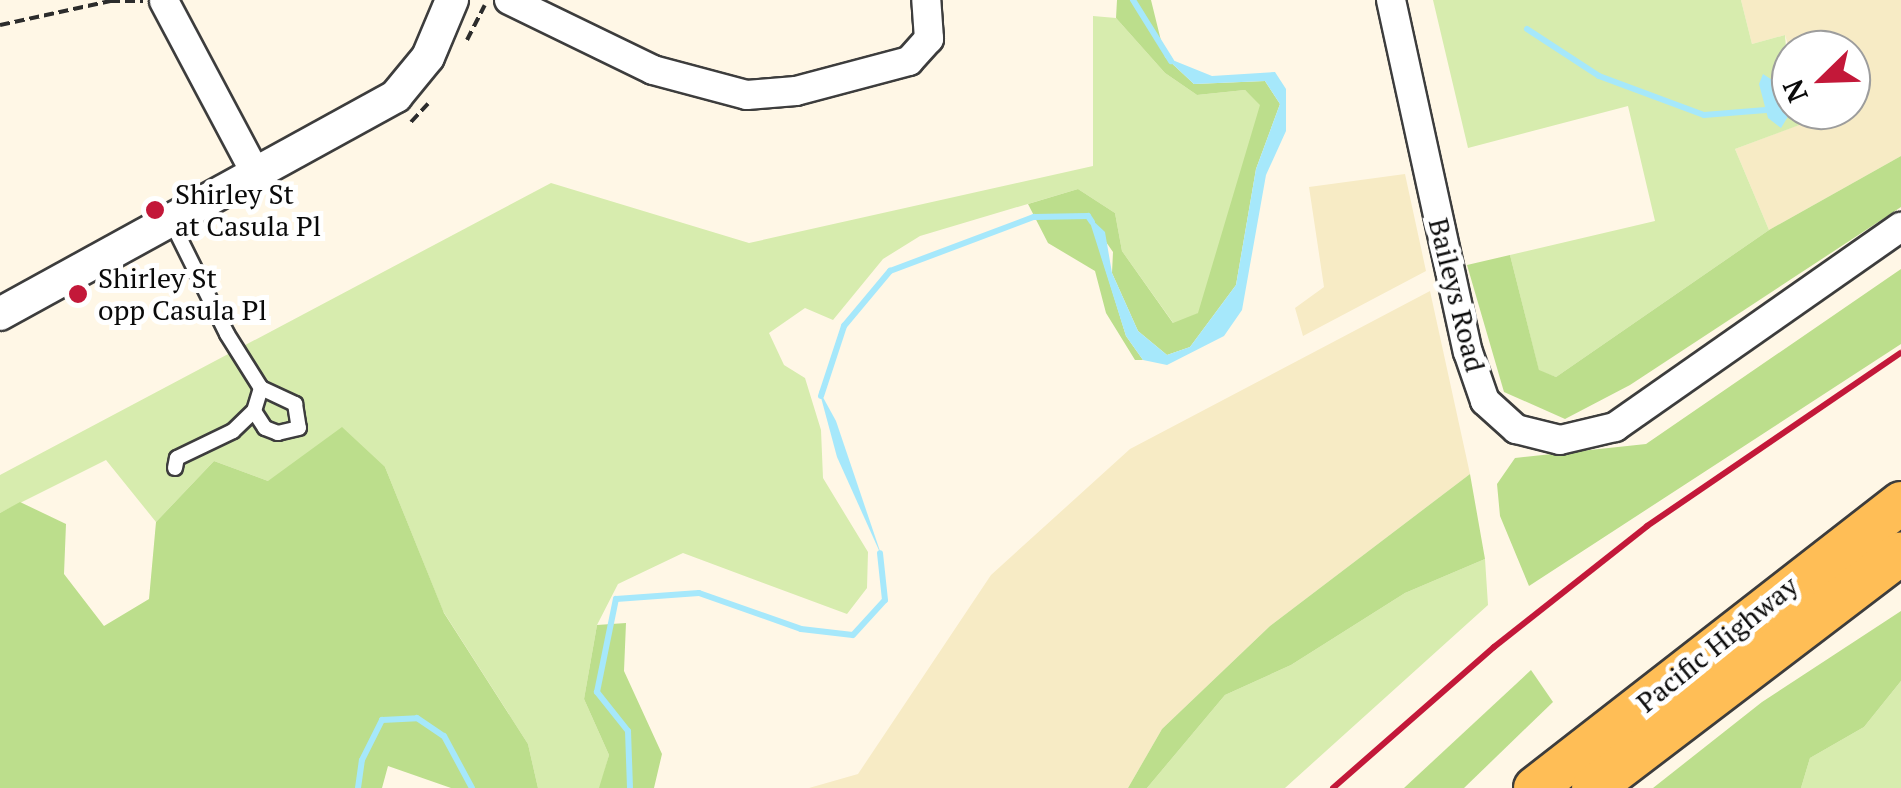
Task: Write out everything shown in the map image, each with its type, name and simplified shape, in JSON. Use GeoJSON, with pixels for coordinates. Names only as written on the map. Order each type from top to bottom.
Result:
{"type":"FeatureCollection","features":[{"type":"Feature","properties":{"kind":"main road","name":"Pacific Highway"},"geometry":{"type":"LineString","coordinates":[[1536,788],[1901,503]]}},
{"type":"Feature","properties":{"kind":"main road","name":"Pacific Highway"},"geometry":{"type":"LineString","coordinates":[[1592,788],[1901,552]]}},
{"type":"Feature","properties":{"kind":"street"},"geometry":{"type":"LineString","coordinates":[[0,314],[257,176],[396,96],[428,56],[452,0]]}},
{"type":"Feature","properties":{"kind":"street"},"geometry":{"type":"LineString","coordinates":[[509,0],[653,70],[747,94],[796,91],[910,61],[929,39],[926,0]]}},
{"type":"Feature","properties":{"kind":"street","name":"Baileys Road"},"geometry":{"type":"LineString","coordinates":[[1391,0],[1468,352],[1485,402],[1516,428],[1560,440],[1615,427],[1901,227]]}},
{"type":"Feature","properties":{"kind":"street"},"geometry":{"type":"LineString","coordinates":[[164,1],[257,176]]}},
{"type":"Feature","properties":{"kind":"lane"},"geometry":{"type":"LineString","coordinates":[[171,220],[261,388],[295,404],[299,428],[278,433],[265,428],[254,411]]}},
{"type":"Feature","properties":{"kind":"lane"},"geometry":{"type":"LineString","coordinates":[[175,468],[177,458],[233,431],[254,411],[261,388]]}},
{"type":"Feature","properties":{"kind":"path"},"geometry":{"type":"LineString","coordinates":[[0,25],[110,1],[164,1]]}},
{"type":"Feature","properties":{"kind":"shaded area"},"geometry":{"type":"Polygon","coordinates":[[[1741,0],[1901,0],[1901,156],[1769,230],[1735,149],[1785,130],[1871,130],[1871,30],[1771,30],[1771,39],[1752,44],[1741,0]]]}},
{"type":"Feature","properties":{"kind":"shaded area"},"geometry":{"type":"Polygon","coordinates":[[[1405,174],[1426,271],[1303,336],[1295,308],[1324,287],[1309,187],[1405,174]]]}},
{"type":"Feature","properties":{"kind":"shaded area"},"geometry":{"type":"Polygon","coordinates":[[[1430,291],[1470,474],[1270,626],[1162,729],[1128,788],[809,788],[858,774],[991,575],[1130,449],[1430,291]]]}},
{"type":"Feature","properties":{"kind":"green space"},"geometry":{"type":"Polygon","coordinates":[[[1117,0],[1151,0],[1165,57],[1194,84],[1265,81],[1280,104],[1256,169],[1236,285],[1190,347],[1167,355],[1138,331],[1112,273],[1113,252],[1090,219],[1126,336],[1143,360],[1135,360],[1106,313],[1095,271],[1048,243],[1028,204],[1078,189],[1115,213],[1122,251],[1173,323],[1198,313],[1260,105],[1245,90],[1197,95],[1165,73],[1116,18],[1117,0]]]}},
{"type":"Feature","properties":{"kind":"green space"},"geometry":{"type":"Polygon","coordinates":[[[1433,0],[1741,0],[1752,44],[1771,39],[1771,130],[1786,130],[1735,149],[1769,230],[1556,377],[1539,371],[1510,255],[1655,221],[1628,106],[1468,148],[1433,0]]]}},
{"type":"Feature","properties":{"kind":"green space"},"geometry":{"type":"Polygon","coordinates":[[[1093,16],[1116,18],[1165,73],[1197,95],[1245,90],[1261,105],[1199,313],[1174,324],[1122,251],[1115,213],[1078,189],[920,236],[883,259],[833,320],[805,308],[769,333],[784,365],[805,378],[821,430],[823,478],[868,552],[867,588],[847,614],[683,553],[618,584],[597,625],[584,699],[609,755],[600,788],[538,788],[528,744],[443,611],[385,467],[268,481],[214,461],[156,522],[106,460],[0,513],[0,475],[551,183],[749,243],[1093,166],[1093,16]]]}},
{"type":"Feature","properties":{"kind":"green space"},"geometry":{"type":"Polygon","coordinates":[[[1901,156],[1901,207],[1630,385],[1565,419],[1504,392],[1467,265],[1510,255],[1539,370],[1556,377],[1769,230],[1901,156]]]}},
{"type":"Feature","properties":{"kind":"green space"},"geometry":{"type":"Polygon","coordinates":[[[1901,269],[1901,344],[1529,586],[1500,516],[1497,484],[1515,458],[1646,444],[1901,269]]]}},
{"type":"Feature","properties":{"kind":"green space"},"geometry":{"type":"Polygon","coordinates":[[[342,427],[385,467],[444,613],[528,744],[538,788],[451,788],[388,766],[382,788],[0,788],[0,513],[20,502],[66,524],[64,574],[104,626],[149,599],[156,522],[214,461],[268,481],[342,427]]]}},
{"type":"Feature","properties":{"kind":"green space"},"geometry":{"type":"Polygon","coordinates":[[[1470,474],[1485,559],[1405,593],[1291,665],[1225,695],[1147,788],[1128,788],[1162,729],[1270,626],[1470,474]]]}},
{"type":"Feature","properties":{"kind":"green space"},"geometry":{"type":"Polygon","coordinates":[[[1485,559],[1488,605],[1285,788],[1147,788],[1225,695],[1291,665],[1405,593],[1485,559]]]}},
{"type":"Feature","properties":{"kind":"green space"},"geometry":{"type":"Polygon","coordinates":[[[1901,611],[1901,681],[1864,727],[1810,758],[1801,788],[1653,788],[1762,702],[1901,611]]]}},
{"type":"Feature","properties":{"kind":"green space"},"geometry":{"type":"Polygon","coordinates":[[[626,623],[624,671],[662,754],[654,788],[599,788],[609,755],[584,699],[597,625],[626,623]]]}},
{"type":"Feature","properties":{"kind":"green space"},"geometry":{"type":"Polygon","coordinates":[[[1531,670],[1553,702],[1464,788],[1404,788],[1531,670]]]}},
{"type":"Feature","properties":{"kind":"green space"},"geometry":{"type":"Polygon","coordinates":[[[1901,681],[1901,788],[1801,788],[1810,758],[1864,727],[1901,681]]]}},
{"type":"Feature","properties":{"kind":"water"},"geometry":{"type":"Polygon","coordinates":[[[1165,57],[1212,76],[1275,72],[1286,89],[1286,131],[1266,175],[1242,310],[1224,336],[1167,365],[1143,360],[1126,336],[1088,216],[1105,232],[1112,273],[1138,331],[1167,355],[1190,347],[1236,285],[1256,169],[1280,104],[1265,81],[1194,84],[1165,57]]]}},
{"type":"Feature","properties":{"kind":"water"},"geometry":{"type":"Polygon","coordinates":[[[1763,74],[1771,79],[1771,120],[1768,118],[1759,84],[1763,74]]]}},
{"type":"Feature","properties":{"kind":"water"},"geometry":{"type":"Polygon","coordinates":[[[819,390],[836,421],[882,557],[837,457],[819,390]]]}},
{"type":"Feature","properties":{"kind":"waterway"},"geometry":{"type":"LineString","coordinates":[[1133,0],[1171,61]]}},
{"type":"Feature","properties":{"kind":"waterway"},"geometry":{"type":"LineString","coordinates":[[1527,29],[1599,76],[1704,115],[1766,110]]}},
{"type":"Feature","properties":{"kind":"waterway"},"geometry":{"type":"LineString","coordinates":[[821,396],[844,326],[890,271],[1034,217],[1088,216],[1092,222]]}},
{"type":"Feature","properties":{"kind":"waterway"},"geometry":{"type":"LineString","coordinates":[[630,788],[628,731],[597,692],[616,599],[699,593],[801,629],[853,635],[885,600],[880,553]]}},
{"type":"Feature","properties":{"kind":"waterway"},"geometry":{"type":"LineString","coordinates":[[358,788],[362,760],[382,720],[417,718],[444,736],[472,788]]}},
{"type":"Feature","properties":{"kind":"railway"},"geometry":{"type":"LineString","coordinates":[[1333,788],[1494,647],[1647,526],[1901,353]]}},
{"type":"Feature","properties":{"kind":"place","name":"Shirley St at Casula Pl"},"geometry":{"type":"Point","coordinates":[155,210]}},
{"type":"Feature","properties":{"kind":"place","name":"Shirley St opp Casula Pl"},"geometry":{"type":"Point","coordinates":[78,294]}}]}
